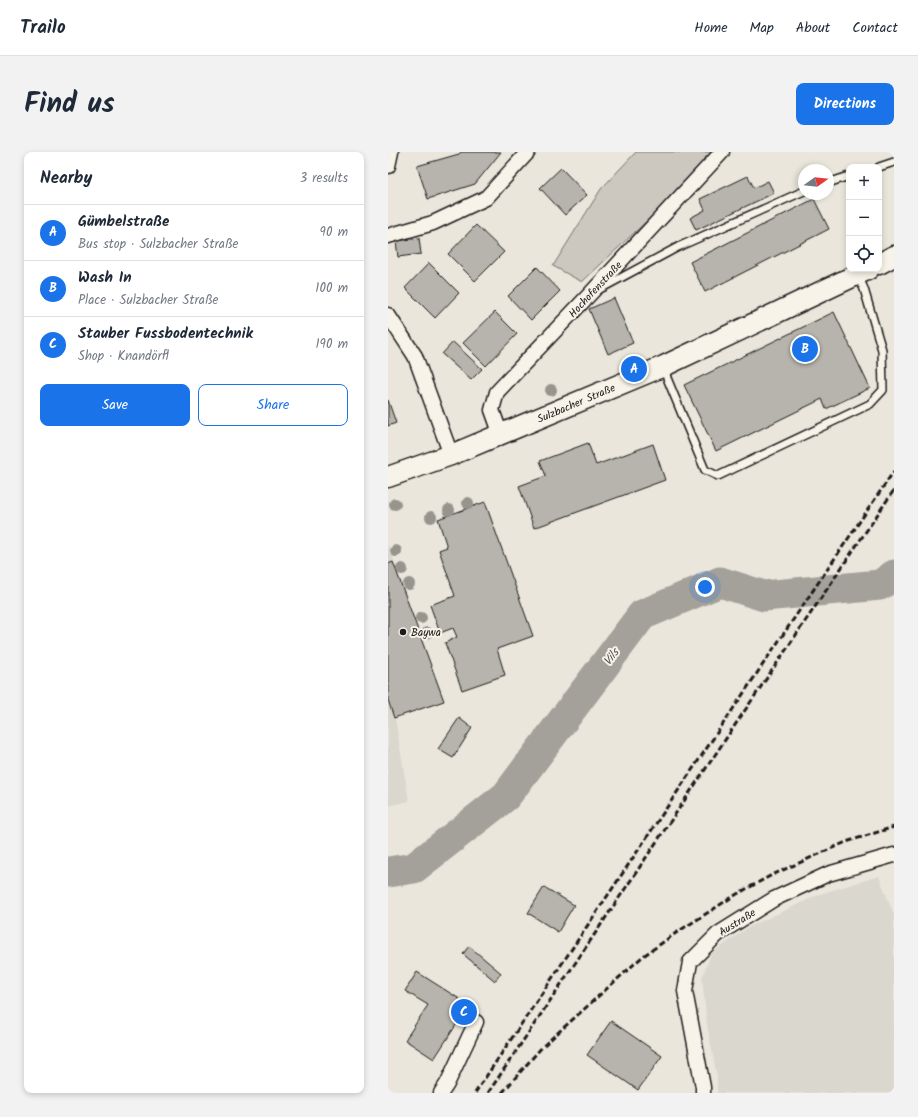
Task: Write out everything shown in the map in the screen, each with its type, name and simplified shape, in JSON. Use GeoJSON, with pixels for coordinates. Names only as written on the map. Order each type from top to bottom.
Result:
{"type":"FeatureCollection","features":[{"type":"Feature","properties":{"kind":"main road"},"geometry":{"type":"LineString","coordinates":[[882,262],[894,256]]}},
{"type":"Feature","properties":{"kind":"main road","name":"Sulzbacher Straße"},"geometry":{"type":"LineString","coordinates":[[388,477],[451,455],[664,366],[863,272]]}},
{"type":"Feature","properties":{"kind":"street"},"geometry":{"type":"LineString","coordinates":[[388,166],[391,152]]}},
{"type":"Feature","properties":{"kind":"street"},"geometry":{"type":"LineString","coordinates":[[388,236],[433,223],[486,198],[528,152]]}},
{"type":"Feature","properties":{"kind":"street","name":"Hochofenstraße"},"geometry":{"type":"LineString","coordinates":[[501,434],[492,410],[497,392],[722,152]]}},
{"type":"Feature","properties":{"kind":"street"},"geometry":{"type":"LineString","coordinates":[[388,315],[415,356],[451,455]]}},
{"type":"Feature","properties":{"kind":"street","name":"Austraße"},"geometry":{"type":"LineString","coordinates":[[703,1093],[685,991],[690,962],[718,934],[774,899],[828,874],[894,855]]}},
{"type":"Feature","properties":{"kind":"street"},"geometry":{"type":"LineString","coordinates":[[441,1093],[447,1084],[476,1022]]}},
{"type":"Feature","properties":{"kind":"lane"},"geometry":{"type":"LineString","coordinates":[[882,166],[894,162]]}},
{"type":"Feature","properties":{"kind":"lane"},"geometry":{"type":"LineString","coordinates":[[834,181],[846,177]]}},
{"type":"Feature","properties":{"kind":"lane"},"geometry":{"type":"LineString","coordinates":[[590,294],[678,247],[798,194]]}},
{"type":"Feature","properties":{"kind":"lane"},"geometry":{"type":"LineString","coordinates":[[664,366],[667,378],[706,470],[718,476],[870,404],[883,390],[882,350],[864,288],[863,272]]}},
{"type":"Feature","properties":{"kind":"shaded area"},"geometry":{"type":"Polygon","coordinates":[[[636,152],[714,152],[689,181],[582,282],[553,266],[601,189],[636,152]]]}},
{"type":"Feature","properties":{"kind":"shaded area","name":"Baywa"},"geometry":{"type":"Polygon","coordinates":[[[388,544],[444,701],[395,718],[409,801],[388,806],[388,544]]]}},
{"type":"Feature","properties":{"kind":"shaded area"},"geometry":{"type":"Polygon","coordinates":[[[879,876],[894,915],[894,1093],[717,1093],[717,1077],[707,1025],[702,978],[711,954],[747,928],[820,894],[879,876]]]}},
{"type":"Feature","properties":{"kind":"building"},"geometry":{"type":"Polygon","coordinates":[[[461,152],[501,152],[475,184],[428,199],[417,166],[459,154],[461,152]]]}},
{"type":"Feature","properties":{"kind":"building"},"geometry":{"type":"Polygon","coordinates":[[[561,168],[587,195],[565,215],[540,188],[561,168]]]}},
{"type":"Feature","properties":{"kind":"building"},"geometry":{"type":"Polygon","coordinates":[[[748,176],[754,188],[768,181],[774,193],[696,230],[690,218],[705,210],[700,199],[748,176]]]}},
{"type":"Feature","properties":{"kind":"building"},"geometry":{"type":"Polygon","coordinates":[[[812,200],[814,200],[829,229],[705,292],[690,262],[812,200]]]}},
{"type":"Feature","properties":{"kind":"building"},"geometry":{"type":"Polygon","coordinates":[[[476,225],[504,252],[475,281],[448,254],[476,225]]]}},
{"type":"Feature","properties":{"kind":"building"},"geometry":{"type":"Polygon","coordinates":[[[419,238],[421,254],[398,257],[396,241],[419,238]]]}},
{"type":"Feature","properties":{"kind":"building"},"geometry":{"type":"Polygon","coordinates":[[[429,263],[459,293],[435,318],[405,288],[429,263]]]}},
{"type":"Feature","properties":{"kind":"building"},"geometry":{"type":"Polygon","coordinates":[[[537,267],[560,291],[531,320],[508,296],[537,267]]]}},
{"type":"Feature","properties":{"kind":"building"},"geometry":{"type":"Polygon","coordinates":[[[614,298],[633,343],[608,354],[589,309],[614,298]]]}},
{"type":"Feature","properties":{"kind":"building"},"geometry":{"type":"Polygon","coordinates":[[[495,312],[517,334],[486,366],[463,343],[495,312]]]}},
{"type":"Feature","properties":{"kind":"building"},"geometry":{"type":"Polygon","coordinates":[[[834,312],[870,388],[826,409],[822,399],[716,451],[684,385],[834,312]]]}},
{"type":"Feature","properties":{"kind":"building"},"geometry":{"type":"Polygon","coordinates":[[[453,342],[482,369],[471,380],[442,354],[453,342]]]}},
{"type":"Feature","properties":{"kind":"building"},"geometry":{"type":"Polygon","coordinates":[[[388,400],[396,423],[388,426],[388,400]]]}},
{"type":"Feature","properties":{"kind":"building"},"geometry":{"type":"Polygon","coordinates":[[[588,443],[596,465],[653,444],[665,480],[534,528],[519,486],[546,476],[540,461],[588,443]]]}},
{"type":"Feature","properties":{"kind":"building"},"geometry":{"type":"Polygon","coordinates":[[[485,502],[533,636],[497,649],[505,675],[462,690],[445,643],[457,637],[453,628],[440,633],[430,605],[455,596],[439,550],[447,547],[438,519],[485,502]]]}},
{"type":"Feature","properties":{"kind":"building","name":"Baywa"},"geometry":{"type":"Polygon","coordinates":[[[393,562],[444,701],[394,718],[388,700],[388,564],[393,562]]]}},
{"type":"Feature","properties":{"kind":"building"},"geometry":{"type":"Polygon","coordinates":[[[459,718],[472,728],[453,758],[438,749],[459,718]]]}},
{"type":"Feature","properties":{"kind":"building"},"geometry":{"type":"Polygon","coordinates":[[[544,887],[574,905],[558,932],[528,913],[544,887]]]}},
{"type":"Feature","properties":{"kind":"building"},"geometry":{"type":"Polygon","coordinates":[[[469,946],[501,973],[495,981],[463,954],[469,946]]]}},
{"type":"Feature","properties":{"kind":"building"},"geometry":{"type":"Polygon","coordinates":[[[417,972],[469,1005],[434,1059],[405,1040],[428,1005],[405,991],[417,972]]]}},
{"type":"Feature","properties":{"kind":"building"},"geometry":{"type":"Polygon","coordinates":[[[611,1021],[662,1056],[638,1090],[587,1055],[611,1021]]]}},
{"type":"Feature","properties":{"kind":"waterway","name":"Vils"},"geometry":{"type":"LineString","coordinates":[[388,872],[414,868],[506,796],[642,615],[720,582],[764,596],[880,585],[894,575]]}},
{"type":"Feature","properties":{"kind":"railway"},"geometry":{"type":"LineString","coordinates":[[475,1093],[894,471]]}},
{"type":"Feature","properties":{"kind":"railway"},"geometry":{"type":"LineString","coordinates":[[488,1093],[894,490]]}},
{"type":"Feature","properties":{"kind":"railway"},"geometry":{"type":"LineString","coordinates":[[502,1093],[542,1047],[642,957],[676,933],[737,894],[772,875],[846,842],[894,827]]}},
{"type":"Feature","properties":{"kind":"place","name":"Wash In"},"geometry":{"type":"Point","coordinates":[805,349]}},
{"type":"Feature","properties":{"kind":"place","name":"Gümbelstraße"},"geometry":{"type":"Point","coordinates":[634,369]}},
{"type":"Feature","properties":{"kind":"place","name":"Baywa"},"geometry":{"type":"Point","coordinates":[403,632]}},
{"type":"Feature","properties":{"kind":"place","name":"Stauber Fussbodentechnik"},"geometry":{"type":"Point","coordinates":[464,1012]}}]}
